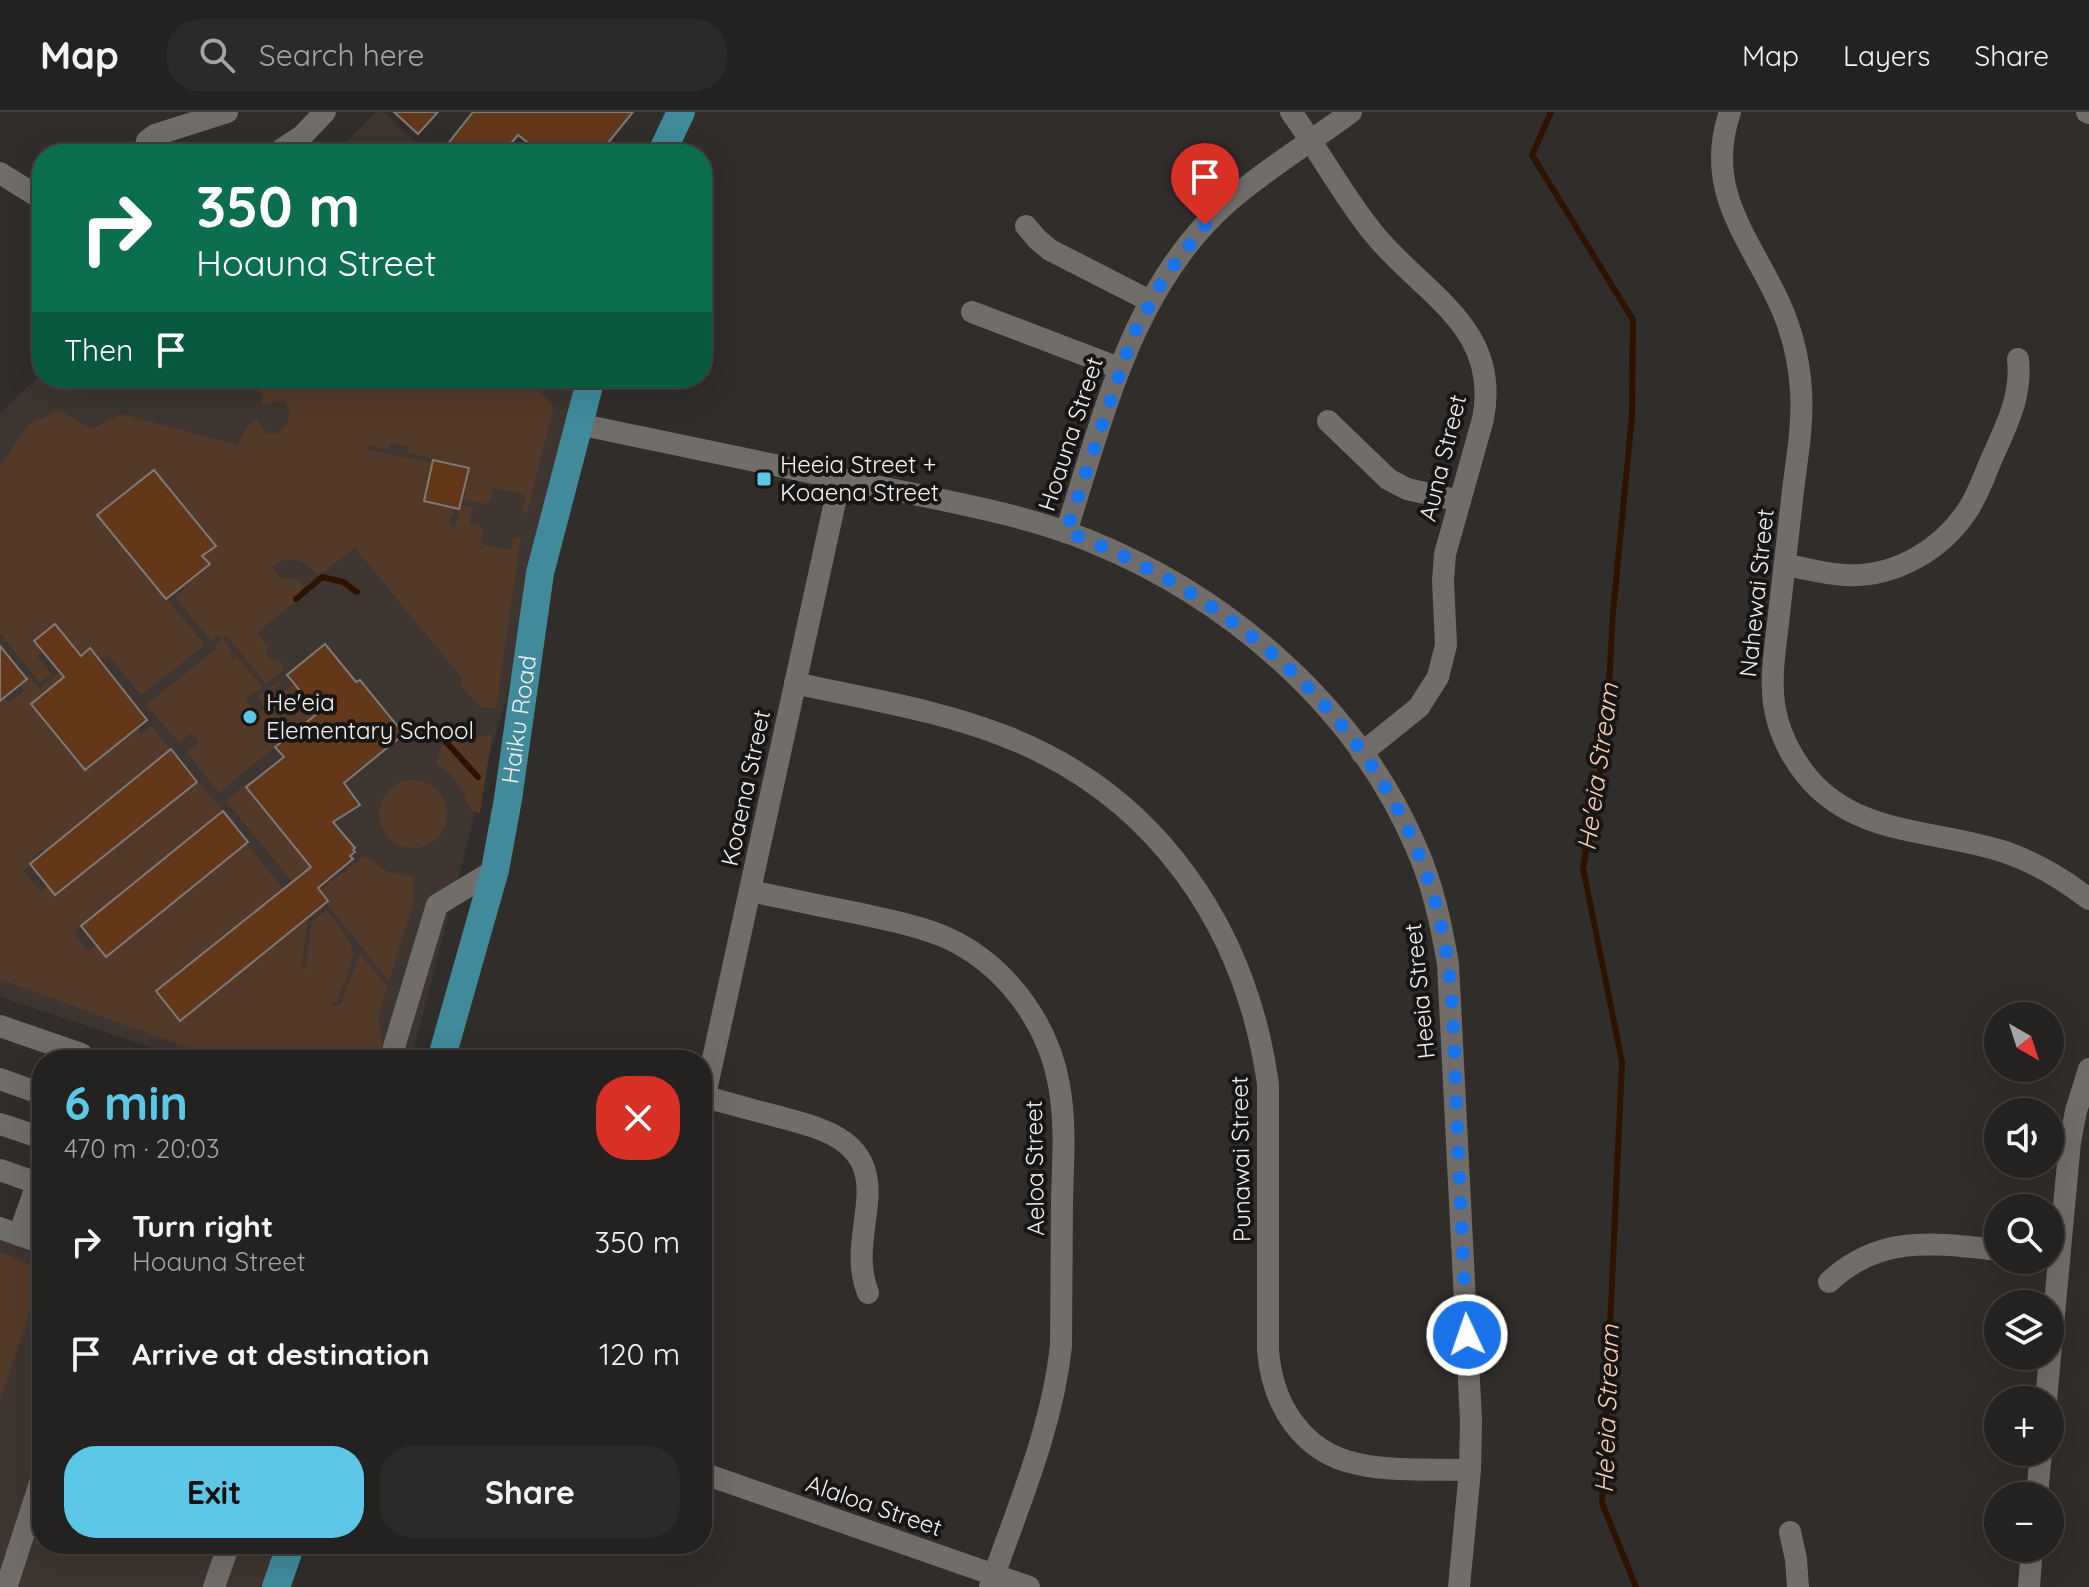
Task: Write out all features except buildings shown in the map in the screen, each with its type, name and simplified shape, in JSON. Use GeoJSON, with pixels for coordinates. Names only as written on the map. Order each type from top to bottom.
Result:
{"type":"FeatureCollection","features":[{"type":"Feature","properties":{"kind":"main road"},"geometry":{"type":"LineString","coordinates":[[666,144],[681,112]]}},
{"type":"Feature","properties":{"kind":"main road","name":"Haiku Road"},"geometry":{"type":"LineString","coordinates":[[444,1050],[495,870],[540,573],[588,388]]}},
{"type":"Feature","properties":{"kind":"main road"},"geometry":{"type":"LineString","coordinates":[[276,1587],[288,1554]]}},
{"type":"Feature","properties":{"kind":"street"},"geometry":{"type":"LineString","coordinates":[[146,144],[155,135],[227,112]]}},
{"type":"Feature","properties":{"kind":"street"},"geometry":{"type":"LineString","coordinates":[[290,144],[325,112]]}},
{"type":"Feature","properties":{"kind":"street","name":"Auna Street"},"geometry":{"type":"LineString","coordinates":[[1291,112],[1373,233],[1460,320],[1476,343],[1485,372],[1486,404],[1443,568],[1447,629],[1438,677],[1419,707],[1362,753]]}},
{"type":"Feature","properties":{"kind":"street","name":"Hoauna Street"},"geometry":{"type":"LineString","coordinates":[[1066,532],[1119,368],[1150,301],[1177,260],[1229,201],[1351,112]]}},
{"type":"Feature","properties":{"kind":"street","name":"Nahewai Street"},"geometry":{"type":"LineString","coordinates":[[1730,112],[1721,153],[1726,196],[1781,306],[1798,367],[1801,414],[1773,666],[1774,705],[1786,743],[1807,776],[1832,800],[1862,818],[2003,851],[2046,869],[2089,899]]}},
{"type":"Feature","properties":{"kind":"street"},"geometry":{"type":"LineString","coordinates":[[0,173],[32,193]]}},
{"type":"Feature","properties":{"kind":"street"},"geometry":{"type":"LineString","coordinates":[[1026,226],[1050,250],[1150,301]]}},
{"type":"Feature","properties":{"kind":"street"},"geometry":{"type":"LineString","coordinates":[[972,312],[1119,368]]}},
{"type":"Feature","properties":{"kind":"street"},"geometry":{"type":"LineString","coordinates":[[1785,565],[1846,575],[1881,571],[1915,559],[1947,536],[1971,505],[2015,407],[2020,379],[2018,359]]}},
{"type":"Feature","properties":{"kind":"street"},"geometry":{"type":"LineString","coordinates":[[1328,421],[1388,479],[1407,489],[1460,501]]}},
{"type":"Feature","properties":{"kind":"street","name":"Heeia Street"},"geometry":{"type":"LineString","coordinates":[[578,424],[1013,515],[1127,557],[1230,619],[1311,691],[1362,753],[1390,794],[1418,850],[1436,906],[1448,964],[1470,1397],[1470,1470],[1459,1587]]}},
{"type":"Feature","properties":{"kind":"street","name":"Koaena Street"},"geometry":{"type":"LineString","coordinates":[[712,1062],[840,479]]}},
{"type":"Feature","properties":{"kind":"street","name":"Punawai Street"},"geometry":{"type":"LineString","coordinates":[[795,683],[977,726],[1027,746],[1093,784],[1143,825],[1166,849],[1205,901],[1231,948],[1247,989],[1264,1052],[1268,1084],[1268,1350],[1280,1403],[1301,1433],[1339,1459],[1369,1466],[1470,1470]]}},
{"type":"Feature","properties":{"kind":"street"},"geometry":{"type":"LineString","coordinates":[[395,1050],[437,905],[495,870]]}},
{"type":"Feature","properties":{"kind":"street","name":"Aeloa Street"},"geometry":{"type":"LineString","coordinates":[[750,891],[902,923],[925,929],[958,944],[987,963],[1020,997],[1045,1038],[1053,1060],[1062,1107],[1061,1346],[1047,1423],[992,1581]]}},
{"type":"Feature","properties":{"kind":"street"},"geometry":{"type":"LineString","coordinates":[[0,1026],[69,1050]]}},
{"type":"Feature","properties":{"kind":"street"},"geometry":{"type":"LineString","coordinates":[[2063,1194],[2076,1111],[2089,1069]]}},
{"type":"Feature","properties":{"kind":"street"},"geometry":{"type":"LineString","coordinates":[[0,1079],[32,1090]]}},
{"type":"Feature","properties":{"kind":"street"},"geometry":{"type":"LineString","coordinates":[[712,1105],[827,1130],[846,1142],[864,1171],[867,1182],[860,1254],[868,1293]]}},
{"type":"Feature","properties":{"kind":"street"},"geometry":{"type":"LineString","coordinates":[[0,1124],[32,1135]]}},
{"type":"Feature","properties":{"kind":"street"},"geometry":{"type":"LineString","coordinates":[[0,1170],[32,1176]]}},
{"type":"Feature","properties":{"kind":"street"},"geometry":{"type":"LineString","coordinates":[[32,1191],[10,1231],[32,1239]]}},
{"type":"Feature","properties":{"kind":"street"},"geometry":{"type":"LineString","coordinates":[[1829,1282],[1862,1257],[1891,1248],[1928,1244],[1984,1249]]}},
{"type":"Feature","properties":{"kind":"street"},"geometry":{"type":"LineString","coordinates":[[2047,1386],[2054,1274]]}},
{"type":"Feature","properties":{"kind":"street","name":"Alaloa Street"},"geometry":{"type":"LineString","coordinates":[[712,1477],[992,1581],[1029,1587]]}},
{"type":"Feature","properties":{"kind":"street"},"geometry":{"type":"LineString","coordinates":[[0,1585],[7,1585],[32,1508]]}},
{"type":"Feature","properties":{"kind":"street"},"geometry":{"type":"LineString","coordinates":[[1790,1532],[1798,1587]]}},
{"type":"Feature","properties":{"kind":"street"},"geometry":{"type":"LineString","coordinates":[[214,1587],[226,1554]]}},
{"type":"Feature","properties":{"kind":"street"},"geometry":{"type":"LineString","coordinates":[[2029,1587],[2031,1562]]}},
{"type":"Feature","properties":{"kind":"shaded area"},"geometry":{"type":"Polygon","coordinates":[[[376,112],[385,112],[417,144],[344,144],[376,112]]]}},
{"type":"Feature","properties":{"kind":"shaded area","name":"He'eia Elementary School"},"geometry":{"type":"Polygon","coordinates":[[[32,383],[32,388],[575,388],[505,703],[414,1050],[158,1050],[0,997],[0,413],[32,383]]]}},
{"type":"Feature","properties":{"kind":"shaded area"},"geometry":{"type":"Polygon","coordinates":[[[536,388],[554,406],[527,513],[521,512],[526,497],[517,492],[493,488],[491,499],[486,504],[462,500],[469,467],[407,453],[408,447],[391,443],[389,450],[367,445],[367,449],[432,463],[424,501],[455,507],[453,516],[448,520],[454,530],[461,505],[473,507],[470,523],[480,526],[483,532],[481,544],[511,550],[513,539],[521,536],[496,708],[481,707],[461,686],[462,678],[355,548],[319,576],[303,562],[285,560],[272,567],[282,579],[295,579],[305,587],[294,597],[296,601],[257,633],[269,648],[265,652],[274,662],[279,659],[285,669],[266,684],[227,636],[223,639],[233,652],[230,656],[236,656],[263,688],[247,697],[247,702],[257,713],[265,709],[258,697],[287,675],[274,689],[279,695],[293,684],[317,712],[219,793],[187,752],[199,742],[192,733],[179,743],[146,705],[216,649],[214,645],[222,638],[219,635],[211,641],[175,597],[184,589],[182,587],[209,565],[203,556],[216,545],[154,469],[97,515],[205,645],[141,695],[108,655],[101,660],[90,648],[81,655],[82,660],[55,624],[34,640],[43,650],[37,656],[51,674],[40,683],[0,633],[0,467],[28,425],[59,410],[92,429],[122,414],[237,445],[256,419],[266,433],[276,434],[285,427],[290,414],[285,401],[262,404],[262,391],[250,389],[536,388]]]}},
{"type":"Feature","properties":{"kind":"shaded area"},"geometry":{"type":"Polygon","coordinates":[[[72,663],[77,666],[31,704],[84,769],[132,733],[133,723],[141,734],[152,726],[171,750],[46,852],[42,850],[34,856],[35,860],[24,871],[40,891],[47,886],[55,895],[197,781],[224,811],[74,932],[88,951],[96,945],[107,957],[246,843],[283,889],[157,991],[180,1021],[322,906],[308,920],[301,967],[306,969],[311,923],[326,910],[346,936],[352,953],[349,971],[337,1001],[331,1003],[334,1007],[341,1004],[360,954],[387,987],[378,1018],[384,1050],[194,1050],[0,979],[0,694],[10,702],[24,691],[19,685],[28,675],[39,688],[72,663]]]}},
{"type":"Feature","properties":{"kind":"shaded area"},"geometry":{"type":"Polygon","coordinates":[[[492,735],[480,813],[469,807],[453,777],[436,764],[441,748],[448,740],[492,735]]]}},
{"type":"Feature","properties":{"kind":"shaded area"},"geometry":{"type":"Polygon","coordinates":[[[413,780],[437,790],[447,814],[437,838],[413,848],[389,838],[379,814],[389,790],[413,780]]]}},
{"type":"Feature","properties":{"kind":"shaded area"},"geometry":{"type":"Polygon","coordinates":[[[244,785],[321,879],[314,884],[304,872],[292,882],[226,801],[244,785]]]}},
{"type":"Feature","properties":{"kind":"shaded area"},"geometry":{"type":"Polygon","coordinates":[[[365,856],[388,872],[414,877],[414,900],[389,981],[326,903],[329,901],[320,890],[365,856]]]}},
{"type":"Feature","properties":{"kind":"shaded area"},"geometry":{"type":"Polygon","coordinates":[[[0,1238],[32,1250],[32,1554],[273,1554],[261,1587],[0,1587],[0,1238]]]}},
{"type":"Feature","properties":{"kind":"shaded area"},"geometry":{"type":"Polygon","coordinates":[[[0,1252],[32,1265],[32,1306],[0,1400],[0,1252]]]}},
{"type":"Feature","properties":{"kind":"waterway","name":"He'eia Stream"},"geometry":{"type":"LineString","coordinates":[[1551,112],[1532,155],[1633,320],[1632,416],[1613,612],[1606,740],[1583,868],[1622,1062],[1602,1503],[1636,1587]]}},
{"type":"Feature","properties":{"kind":"waterway"},"geometry":{"type":"LineString","coordinates":[[296,599],[322,577],[343,582],[357,592]]}},
{"type":"Feature","properties":{"kind":"waterway"},"geometry":{"type":"LineString","coordinates":[[446,742],[478,777]]}},
{"type":"Feature","properties":{"kind":"place","name":"Heeia Street + Koaena Street"},"geometry":{"type":"Point","coordinates":[764,479]}},
{"type":"Feature","properties":{"kind":"place","name":"He'eia Elementary School"},"geometry":{"type":"Point","coordinates":[250,717]}},
{"type":"Feature","properties":{"kind":"route"},"geometry":{"type":"LineString","coordinates":[[1205,225],[1164,278],[1132,337],[1066,532],[1127,557],[1163,576],[1230,619],[1262,645],[1333,716],[1373,767],[1405,822],[1428,878],[1448,964],[1467,1335]]}}]}
